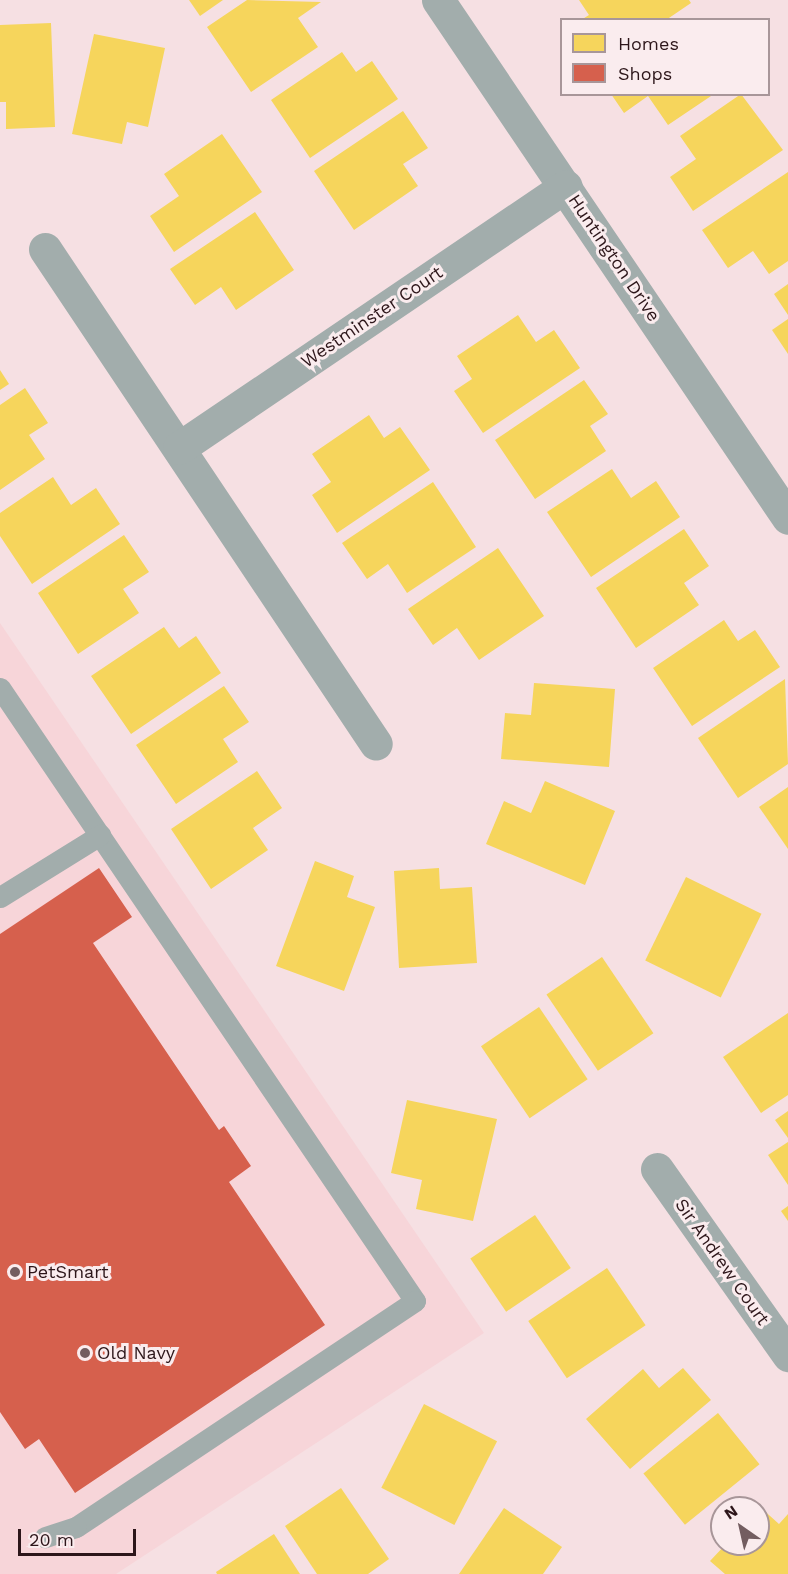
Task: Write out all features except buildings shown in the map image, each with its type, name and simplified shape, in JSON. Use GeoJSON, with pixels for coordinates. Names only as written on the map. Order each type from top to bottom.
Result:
{"type":"FeatureCollection","features":[{"type":"Feature","properties":{"kind":"street","name":"Huntington Drive"},"geometry":{"type":"LineString","coordinates":[[441,1],[788,518]]}},
{"type":"Feature","properties":{"kind":"street","name":"Westminster Court"},"geometry":{"type":"LineString","coordinates":[[179,448],[566,186]]}},
{"type":"Feature","properties":{"kind":"street"},"geometry":{"type":"LineString","coordinates":[[45,249],[376,744]]}},
{"type":"Feature","properties":{"kind":"street","name":"Sir Andrew Court"},"geometry":{"type":"LineString","coordinates":[[657,1169],[788,1355]]}},
{"type":"Feature","properties":{"kind":"lane"},"geometry":{"type":"LineString","coordinates":[[0,688],[415,1301],[76,1527],[45,1537]]}},
{"type":"Feature","properties":{"kind":"lane"},"geometry":{"type":"LineString","coordinates":[[0,897],[100,835]]}},
{"type":"Feature","properties":{"kind":"shaded area"},"geometry":{"type":"Polygon","coordinates":[[[0,623],[484,1333],[116,1574],[0,1574],[0,623]]]}},
{"type":"Feature","properties":{"kind":"place","name":"PetSmart"},"geometry":{"type":"Point","coordinates":[15,1272]}},
{"type":"Feature","properties":{"kind":"place","name":"Old Navy"},"geometry":{"type":"Point","coordinates":[85,1353]}}]}
